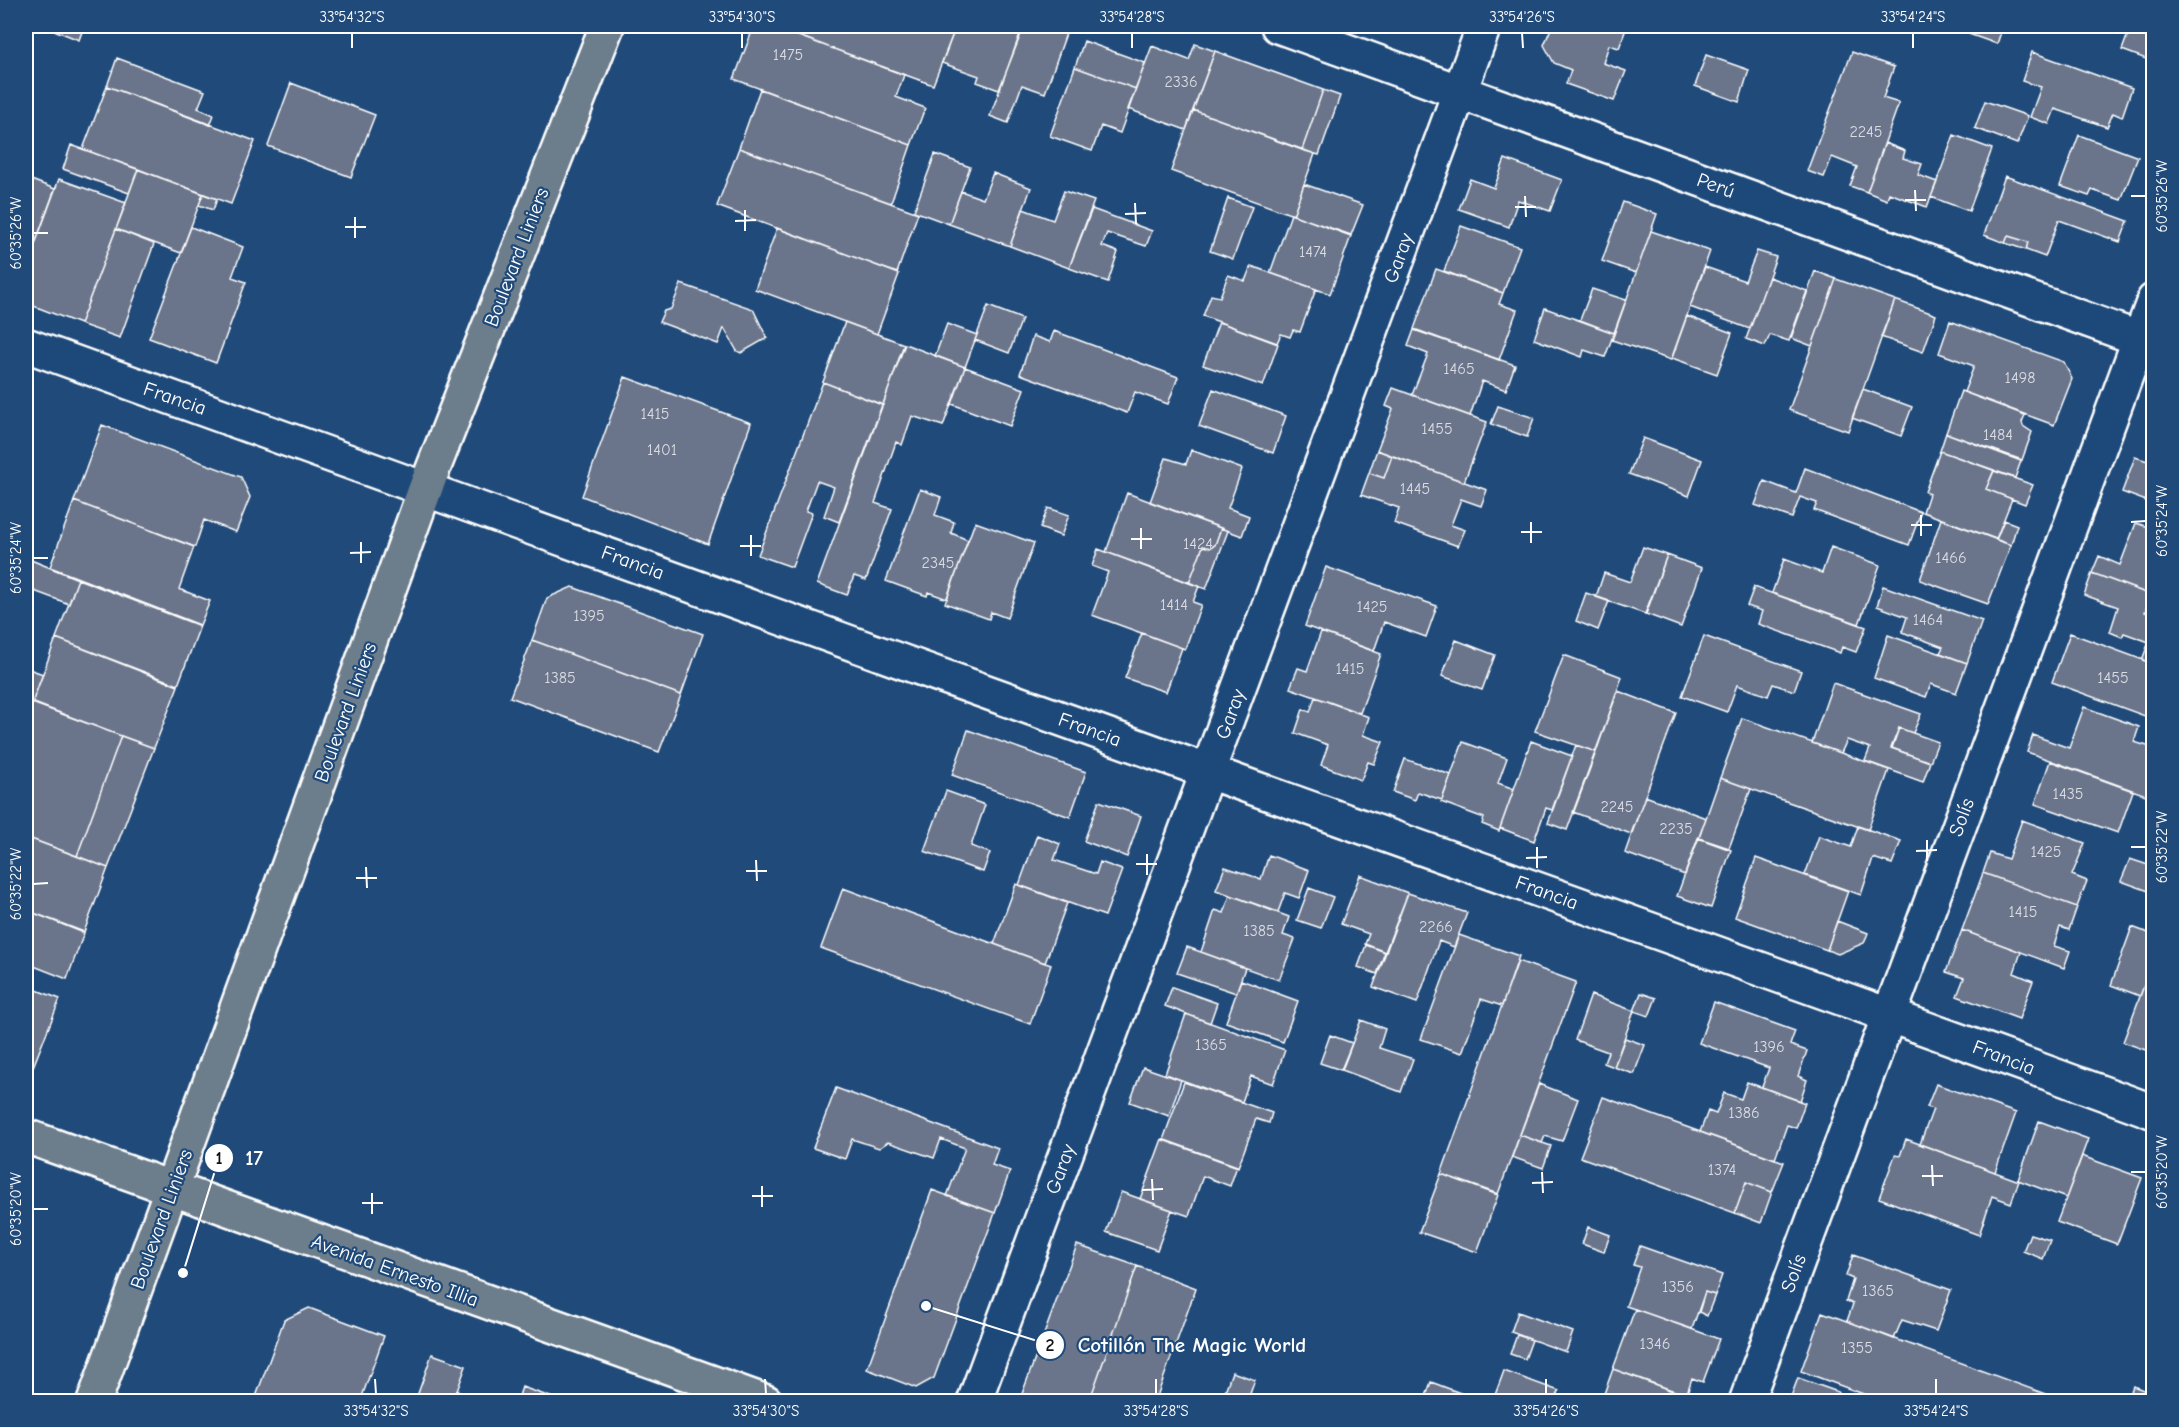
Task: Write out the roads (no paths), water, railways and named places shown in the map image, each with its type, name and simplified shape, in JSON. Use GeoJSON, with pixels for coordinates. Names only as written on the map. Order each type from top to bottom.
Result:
{"type":"FeatureCollection","features":[{"type":"Feature","properties":{"kind":"main road","name":"Boulevard Liniers"},"geometry":{"type":"LineString","coordinates":[[94,1401],[426,487],[607,26]]}},
{"type":"Feature","properties":{"kind":"main road","name":"Avenida Ernesto Illia"},"geometry":{"type":"LineString","coordinates":[[26,1136],[766,1401]]}},
{"type":"Feature","properties":{"kind":"street","name":"Perú"},"geometry":{"type":"LineString","coordinates":[[1278,26],[2146,341]]}},
{"type":"Feature","properties":{"kind":"street","name":"Garay"},"geometry":{"type":"LineString","coordinates":[[974,1401],[1484,26]]}},
{"type":"Feature","properties":{"kind":"street","name":"Solís"},"geometry":{"type":"LineString","coordinates":[[1746,1401],[1888,1013],[2146,341],[2154,300]]}},
{"type":"Feature","properties":{"kind":"street","name":"Francia"},"geometry":{"type":"LineString","coordinates":[[26,345],[426,487],[1208,772],[1888,1013],[2154,1112]]}},
{"type":"Feature","properties":{"kind":"place","name":"17"},"geometry":{"type":"Point","coordinates":[183,1273]}},
{"type":"Feature","properties":{"kind":"place","name":"Cotillón The Magic World"},"geometry":{"type":"Point","coordinates":[926,1306]}}]}
